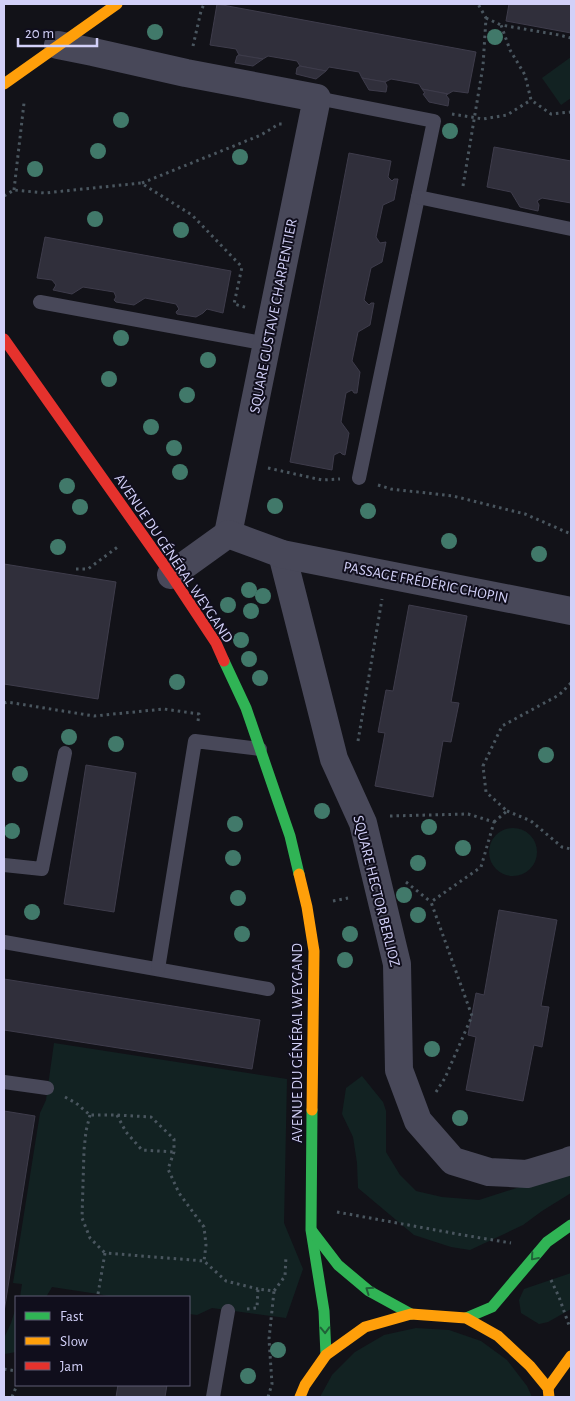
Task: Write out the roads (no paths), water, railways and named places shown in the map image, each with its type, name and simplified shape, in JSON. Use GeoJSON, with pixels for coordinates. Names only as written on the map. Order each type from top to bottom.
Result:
{"type":"FeatureCollection","features":[{"type":"Feature","properties":{"kind":"street"},"geometry":{"type":"LineString","coordinates":[[4,84],[117,4]]}},
{"type":"Feature","properties":{"kind":"street"},"geometry":{"type":"LineString","coordinates":[[58,45],[186,73],[315,108]]}},
{"type":"Feature","properties":{"kind":"street","name":"SQUARE GUSTAVE CHARPENTIER"},"geometry":{"type":"LineString","coordinates":[[228,534],[315,108]]}},
{"type":"Feature","properties":{"kind":"street","name":"AVENUE DU GÉNÉRAL WEYGAND"},"geometry":{"type":"LineString","coordinates":[[4,339],[171,575],[216,643],[246,708],[290,836],[307,906],[314,951],[311,1230],[324,1311],[326,1355]]}},
{"type":"Feature","properties":{"kind":"street"},"geometry":{"type":"LineString","coordinates":[[171,575],[228,534]]}},
{"type":"Feature","properties":{"kind":"street","name":"PASSAGE FRÉDÉRIC CHOPIN"},"geometry":{"type":"LineString","coordinates":[[228,534],[282,554],[571,611]]}},
{"type":"Feature","properties":{"kind":"street","name":"SQUARE HECTOR BERLIOZ"},"geometry":{"type":"LineString","coordinates":[[282,554],[334,759],[363,823],[397,964],[399,1070],[418,1121],[453,1161],[489,1172],[527,1174],[571,1160]]}},
{"type":"Feature","properties":{"kind":"street"},"geometry":{"type":"LineString","coordinates":[[466,1318],[492,1307],[547,1242],[571,1225]]}},
{"type":"Feature","properties":{"kind":"street"},"geometry":{"type":"LineString","coordinates":[[311,1230],[338,1265],[369,1291],[411,1314]]}},
{"type":"Feature","properties":{"kind":"street"},"geometry":{"type":"LineString","coordinates":[[300,1397],[305,1385],[326,1355],[365,1327],[411,1314],[466,1318],[498,1336],[530,1366],[549,1393],[571,1356]]}},
{"type":"Feature","properties":{"kind":"lane"},"geometry":{"type":"LineString","coordinates":[[315,108],[434,121],[358,478]]}},
{"type":"Feature","properties":{"kind":"lane"},"geometry":{"type":"LineString","coordinates":[[418,198],[571,229]]}},
{"type":"Feature","properties":{"kind":"lane"},"geometry":{"type":"LineString","coordinates":[[40,302],[267,344]]}},
{"type":"Feature","properties":{"kind":"lane"},"geometry":{"type":"LineString","coordinates":[[158,969],[195,741],[260,749]]}},
{"type":"Feature","properties":{"kind":"lane"},"geometry":{"type":"LineString","coordinates":[[4,865],[42,869],[65,753]]}},
{"type":"Feature","properties":{"kind":"lane"},"geometry":{"type":"LineString","coordinates":[[4,942],[268,989]]}},
{"type":"Feature","properties":{"kind":"lane"},"geometry":{"type":"LineString","coordinates":[[4,1082],[47,1088]]}},
{"type":"Feature","properties":{"kind":"lane"},"geometry":{"type":"LineString","coordinates":[[213,1397],[228,1311]]}}]}
